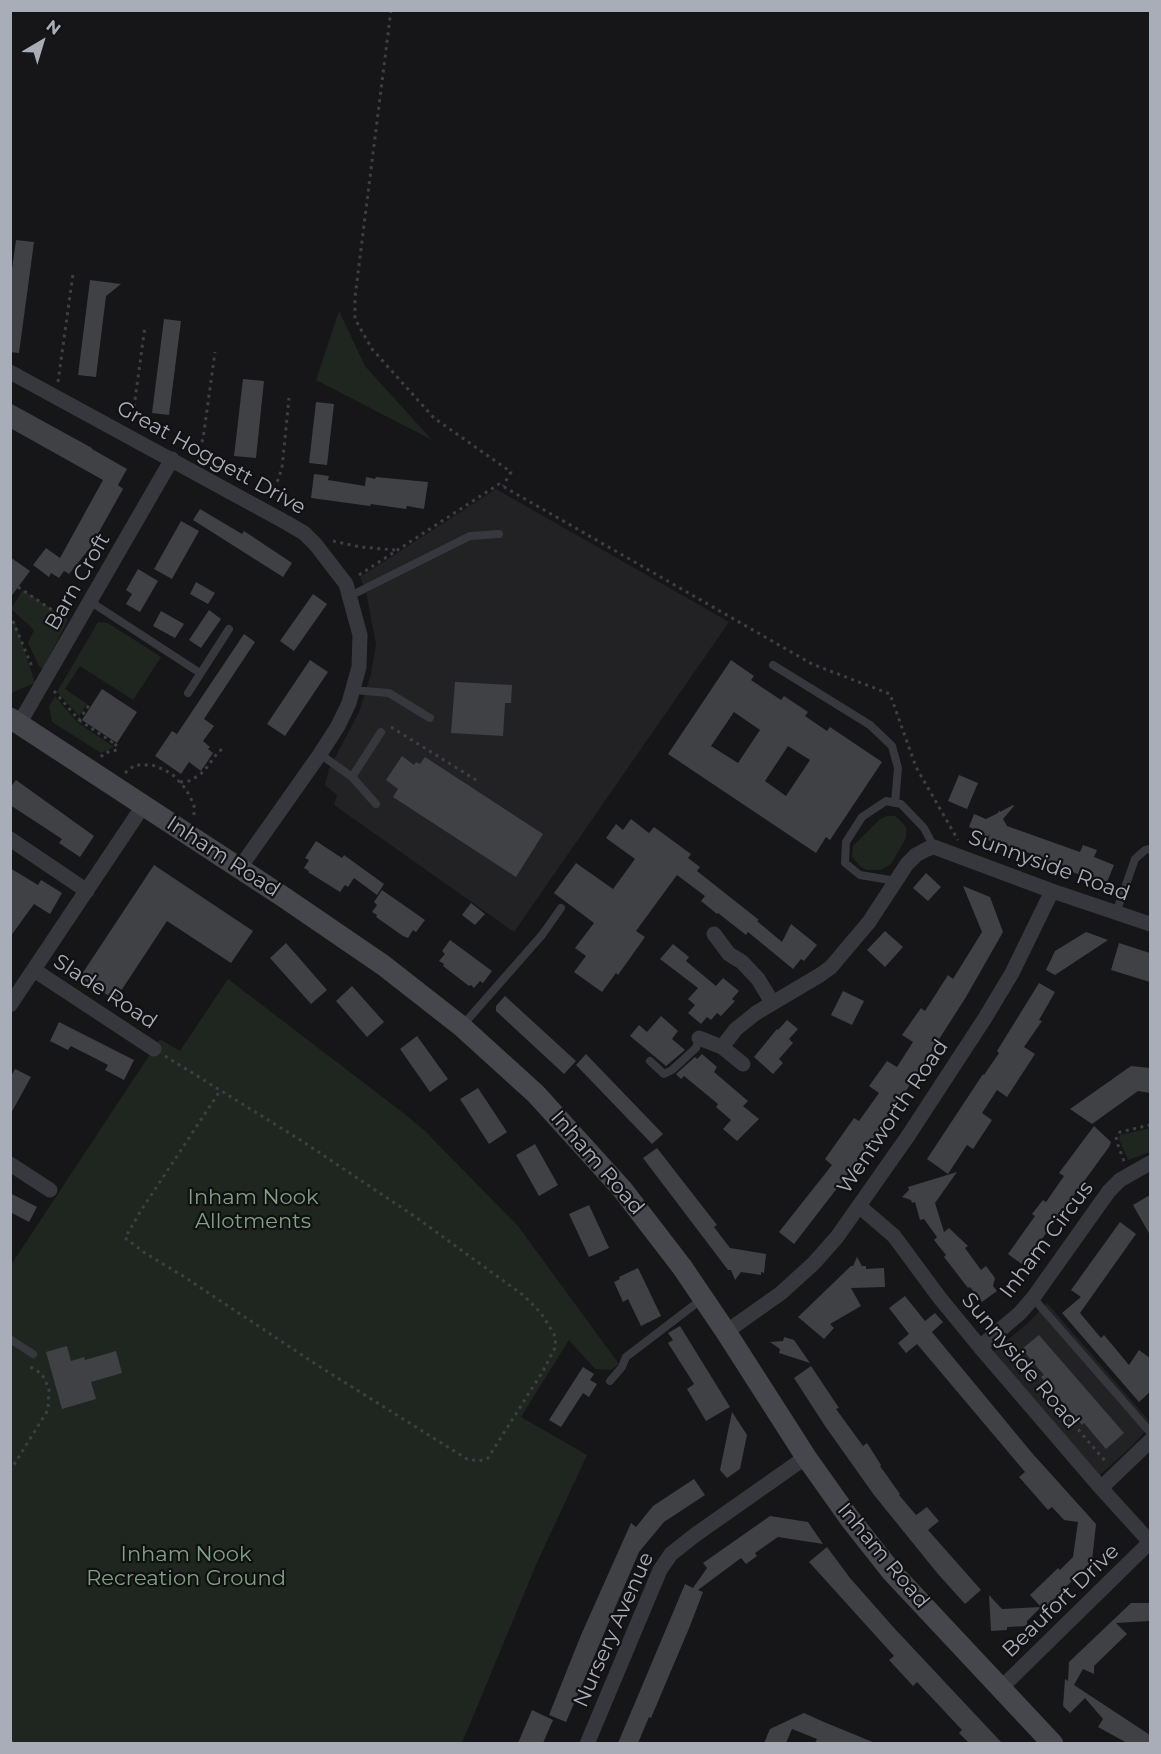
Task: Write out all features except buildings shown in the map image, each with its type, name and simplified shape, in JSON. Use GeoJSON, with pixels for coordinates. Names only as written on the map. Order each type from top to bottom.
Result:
{"type":"FeatureCollection","features":[{"type":"Feature","properties":{"kind":"street","name":"Great Hoggett Drive"},"geometry":{"type":"LineString","coordinates":[[10,372],[131,436],[304,533],[327,558],[348,590],[360,635],[359,667],[353,690],[338,726],[239,869]]}},
{"type":"Feature","properties":{"kind":"street","name":"Barn Croft"},"geometry":{"type":"LineString","coordinates":[[15,721],[43,684],[172,459]]}},
{"type":"Feature","properties":{"kind":"street","name":"Inham Road"},"geometry":{"type":"LineString","coordinates":[[15,721],[383,965],[461,1026],[536,1094],[572,1132],[640,1212],[704,1298],[806,1457],[850,1519],[891,1570],[1053,1743]]}},
{"type":"Feature","properties":{"kind":"street"},"geometry":{"type":"LineString","coordinates":[[10,1005],[143,806]]}},
{"type":"Feature","properties":{"kind":"street"},"geometry":{"type":"LineString","coordinates":[[10,839],[87,891]]}},
{"type":"Feature","properties":{"kind":"street","name":"Sunnyside Road"},"geometry":{"type":"LineString","coordinates":[[934,847],[1052,891],[1150,924]]}},
{"type":"Feature","properties":{"kind":"street"},"geometry":{"type":"LineString","coordinates":[[722,1047],[736,1029],[756,1013],[831,967],[869,922],[907,864],[916,855],[934,847]]}},
{"type":"Feature","properties":{"kind":"street","name":"Wentworth Road"},"geometry":{"type":"LineString","coordinates":[[726,1332],[781,1293],[814,1263],[837,1237],[915,1126],[990,1009],[1012,973],[1052,891]]}},
{"type":"Feature","properties":{"kind":"street"},"geometry":{"type":"LineString","coordinates":[[714,934],[729,954],[742,962],[758,979],[772,1002]]}},
{"type":"Feature","properties":{"kind":"street","name":"Slade Road"},"geometry":{"type":"LineString","coordinates":[[34,970],[154,1048]]}},
{"type":"Feature","properties":{"kind":"street"},"geometry":{"type":"LineString","coordinates":[[699,1038],[722,1047],[743,1064]]}},
{"type":"Feature","properties":{"kind":"street","name":"Inham Circus"},"geometry":{"type":"LineString","coordinates":[[980,1347],[1020,1313],[1033,1298],[1109,1191],[1128,1174],[1150,1163]]}},
{"type":"Feature","properties":{"kind":"street"},"geometry":{"type":"LineString","coordinates":[[10,1164],[50,1190]]}},
{"type":"Feature","properties":{"kind":"street","name":"Sunnyside Road"},"geometry":{"type":"LineString","coordinates":[[859,1206],[894,1236],[939,1298],[1150,1542]]}},
{"type":"Feature","properties":{"kind":"street"},"geometry":{"type":"LineString","coordinates":[[1101,1488],[1150,1441]]}},
{"type":"Feature","properties":{"kind":"street","name":"Nursery Avenue"},"geometry":{"type":"LineString","coordinates":[[587,1743],[660,1570],[671,1554],[806,1457]]}},
{"type":"Feature","properties":{"kind":"street","name":"Beaufort Drive"},"geometry":{"type":"LineString","coordinates":[[1000,1689],[1150,1542]]}},
{"type":"Feature","properties":{"kind":"lane"},"geometry":{"type":"LineString","coordinates":[[348,590],[471,536],[499,534]]}},
{"type":"Feature","properties":{"kind":"lane"},"geometry":{"type":"LineString","coordinates":[[91,602],[200,673]]}},
{"type":"Feature","properties":{"kind":"lane"},"geometry":{"type":"LineString","coordinates":[[188,693],[229,629]]}},
{"type":"Feature","properties":{"kind":"lane"},"geometry":{"type":"LineString","coordinates":[[772,665],[870,725],[892,747],[898,768],[895,803]]}},
{"type":"Feature","properties":{"kind":"lane"},"geometry":{"type":"LineString","coordinates":[[353,690],[389,693],[430,718]]}},
{"type":"Feature","properties":{"kind":"lane"},"geometry":{"type":"LineString","coordinates":[[352,777],[381,732]]}},
{"type":"Feature","properties":{"kind":"lane"},"geometry":{"type":"LineString","coordinates":[[320,754],[352,777],[376,804]]}},
{"type":"Feature","properties":{"kind":"lane"},"geometry":{"type":"LineString","coordinates":[[896,881],[860,875],[845,863],[846,842],[862,817],[886,801],[902,804],[924,828],[934,847]]}},
{"type":"Feature","properties":{"kind":"lane"},"geometry":{"type":"LineString","coordinates":[[1116,913],[1135,859],[1145,850],[1150,849]]}},
{"type":"Feature","properties":{"kind":"lane"},"geometry":{"type":"LineString","coordinates":[[461,1026],[543,935],[561,908]]}},
{"type":"Feature","properties":{"kind":"lane"},"geometry":{"type":"LineString","coordinates":[[650,1061],[664,1074],[672,1070],[696,1048],[699,1038]]}},
{"type":"Feature","properties":{"kind":"lane"},"geometry":{"type":"LineString","coordinates":[[610,1381],[626,1357],[704,1298]]}},
{"type":"Feature","properties":{"kind":"lane"},"geometry":{"type":"LineString","coordinates":[[1033,1298],[1150,1432]]}},
{"type":"Feature","properties":{"kind":"lane"},"geometry":{"type":"LineString","coordinates":[[10,1339],[33,1354]]}},
{"type":"Feature","properties":{"kind":"path"},"geometry":{"type":"LineString","coordinates":[[391,10],[356,286],[355,319],[372,349],[434,418],[511,472],[503,486]]}},
{"type":"Feature","properties":{"kind":"path"},"geometry":{"type":"LineString","coordinates":[[56,396],[73,274]]}},
{"type":"Feature","properties":{"kind":"path"},"geometry":{"type":"LineString","coordinates":[[131,436],[146,326]]}},
{"type":"Feature","properties":{"kind":"path"},"geometry":{"type":"LineString","coordinates":[[191,469],[203,439],[215,352]]}},
{"type":"Feature","properties":{"kind":"path"},"geometry":{"type":"LineString","coordinates":[[262,509],[282,468],[289,398]]}},
{"type":"Feature","properties":{"kind":"path"},"geometry":{"type":"LineString","coordinates":[[348,590],[397,550],[499,484],[812,664],[890,694],[916,767],[969,860]]}},
{"type":"Feature","properties":{"kind":"path"},"geometry":{"type":"LineString","coordinates":[[304,533],[360,547],[397,550]]}},
{"type":"Feature","properties":{"kind":"path"},"geometry":{"type":"LineString","coordinates":[[18,587],[77,626]]}},
{"type":"Feature","properties":{"kind":"path"},"geometry":{"type":"LineString","coordinates":[[10,614],[43,684],[79,720],[117,746],[117,750],[110,752]]}},
{"type":"Feature","properties":{"kind":"path"},"geometry":{"type":"LineString","coordinates":[[79,720],[89,705]]}},
{"type":"Feature","properties":{"kind":"path"},"geometry":{"type":"LineString","coordinates":[[381,732],[387,724],[476,780]]}},
{"type":"Feature","properties":{"kind":"path"},"geometry":{"type":"LineString","coordinates":[[112,742],[116,736]]}},
{"type":"Feature","properties":{"kind":"path"},"geometry":{"type":"LineString","coordinates":[[180,782],[189,781],[198,776],[219,751],[225,748]]}},
{"type":"Feature","properties":{"kind":"path"},"geometry":{"type":"LineString","coordinates":[[114,786],[128,769],[141,765],[161,768],[180,782],[191,796],[195,810],[184,832]]}},
{"type":"Feature","properties":{"kind":"path"},"geometry":{"type":"LineString","coordinates":[[154,1048],[417,1218],[523,1295],[541,1313],[554,1334],[556,1346],[489,1458],[479,1461],[467,1459],[317,1365],[125,1238],[220,1091]]}},
{"type":"Feature","properties":{"kind":"path"},"geometry":{"type":"LineString","coordinates":[[1128,1174],[1116,1140],[1117,1136],[1120,1132],[1150,1125]]}},
{"type":"Feature","properties":{"kind":"path"},"geometry":{"type":"LineString","coordinates":[[1006,1344],[1055,1406],[1117,1474]]}},
{"type":"Feature","properties":{"kind":"path"},"geometry":{"type":"LineString","coordinates":[[10,1471],[48,1410],[48,1389],[42,1374],[26,1364]]}},
{"type":"Feature","properties":{"kind":"path"},"geometry":{"type":"LineString","coordinates":[[10,1505],[10,1527]]}},
{"type":"Feature","properties":{"kind":"path"},"geometry":{"type":"LineString","coordinates":[[10,1741],[16,1743]]}},
{"type":"Feature","properties":{"kind":"shaded area"},"geometry":{"type":"Polygon","coordinates":[[[496,489],[729,622],[514,932],[334,805],[337,795],[325,785],[329,769],[359,712],[371,674],[376,644],[366,592],[360,577],[496,489]]]}},
{"type":"Feature","properties":{"kind":"shaded area"},"geometry":{"type":"Polygon","coordinates":[[[1047,1303],[1150,1422],[1150,1426],[1132,1446],[1099,1476],[991,1354],[1029,1322],[1047,1303]]]}},
{"type":"Feature","properties":{"kind":"green space"},"geometry":{"type":"Polygon","coordinates":[[[339,311],[365,366],[432,440],[316,380],[339,311]]]}},
{"type":"Feature","properties":{"kind":"green space"},"geometry":{"type":"Polygon","coordinates":[[[23,590],[68,620],[43,669],[39,666],[28,643],[34,630],[11,609],[23,590]]]}},
{"type":"Feature","properties":{"kind":"green space"},"geometry":{"type":"Polygon","coordinates":[[[10,619],[15,622],[35,683],[11,693],[10,619]]]}},
{"type":"Feature","properties":{"kind":"green space"},"geometry":{"type":"Polygon","coordinates":[[[98,622],[108,623],[161,657],[133,700],[80,666],[65,689],[87,704],[79,716],[57,692],[98,622]]]}},
{"type":"Feature","properties":{"kind":"green space"},"geometry":{"type":"Polygon","coordinates":[[[55,696],[77,722],[114,747],[101,753],[52,722],[49,706],[55,696]]]}},
{"type":"Feature","properties":{"kind":"green space"},"geometry":{"type":"Polygon","coordinates":[[[895,816],[901,821],[906,827],[906,838],[891,864],[880,870],[867,870],[852,857],[853,846],[880,819],[895,816]]]}},
{"type":"Feature","properties":{"kind":"green space"},"geometry":{"type":"Polygon","coordinates":[[[228,979],[425,1131],[518,1226],[619,1364],[611,1370],[595,1369],[569,1340],[521,1417],[587,1455],[536,1565],[462,1743],[11,1743],[11,1265],[160,1039],[180,1051],[228,979]]]}},
{"type":"Feature","properties":{"kind":"green space"},"geometry":{"type":"Polygon","coordinates":[[[1150,1128],[1150,1152],[1128,1160],[1119,1139],[1120,1135],[1150,1128]]]}},
{"type":"Feature","properties":{"kind":"park label","name":"Inham Nook Allotments"},"geometry":{"type":"Point","coordinates":[253,1210]}},
{"type":"Feature","properties":{"kind":"park label","name":"Inham Nook Recreation Ground"},"geometry":{"type":"Point","coordinates":[186,1567]}}]}
